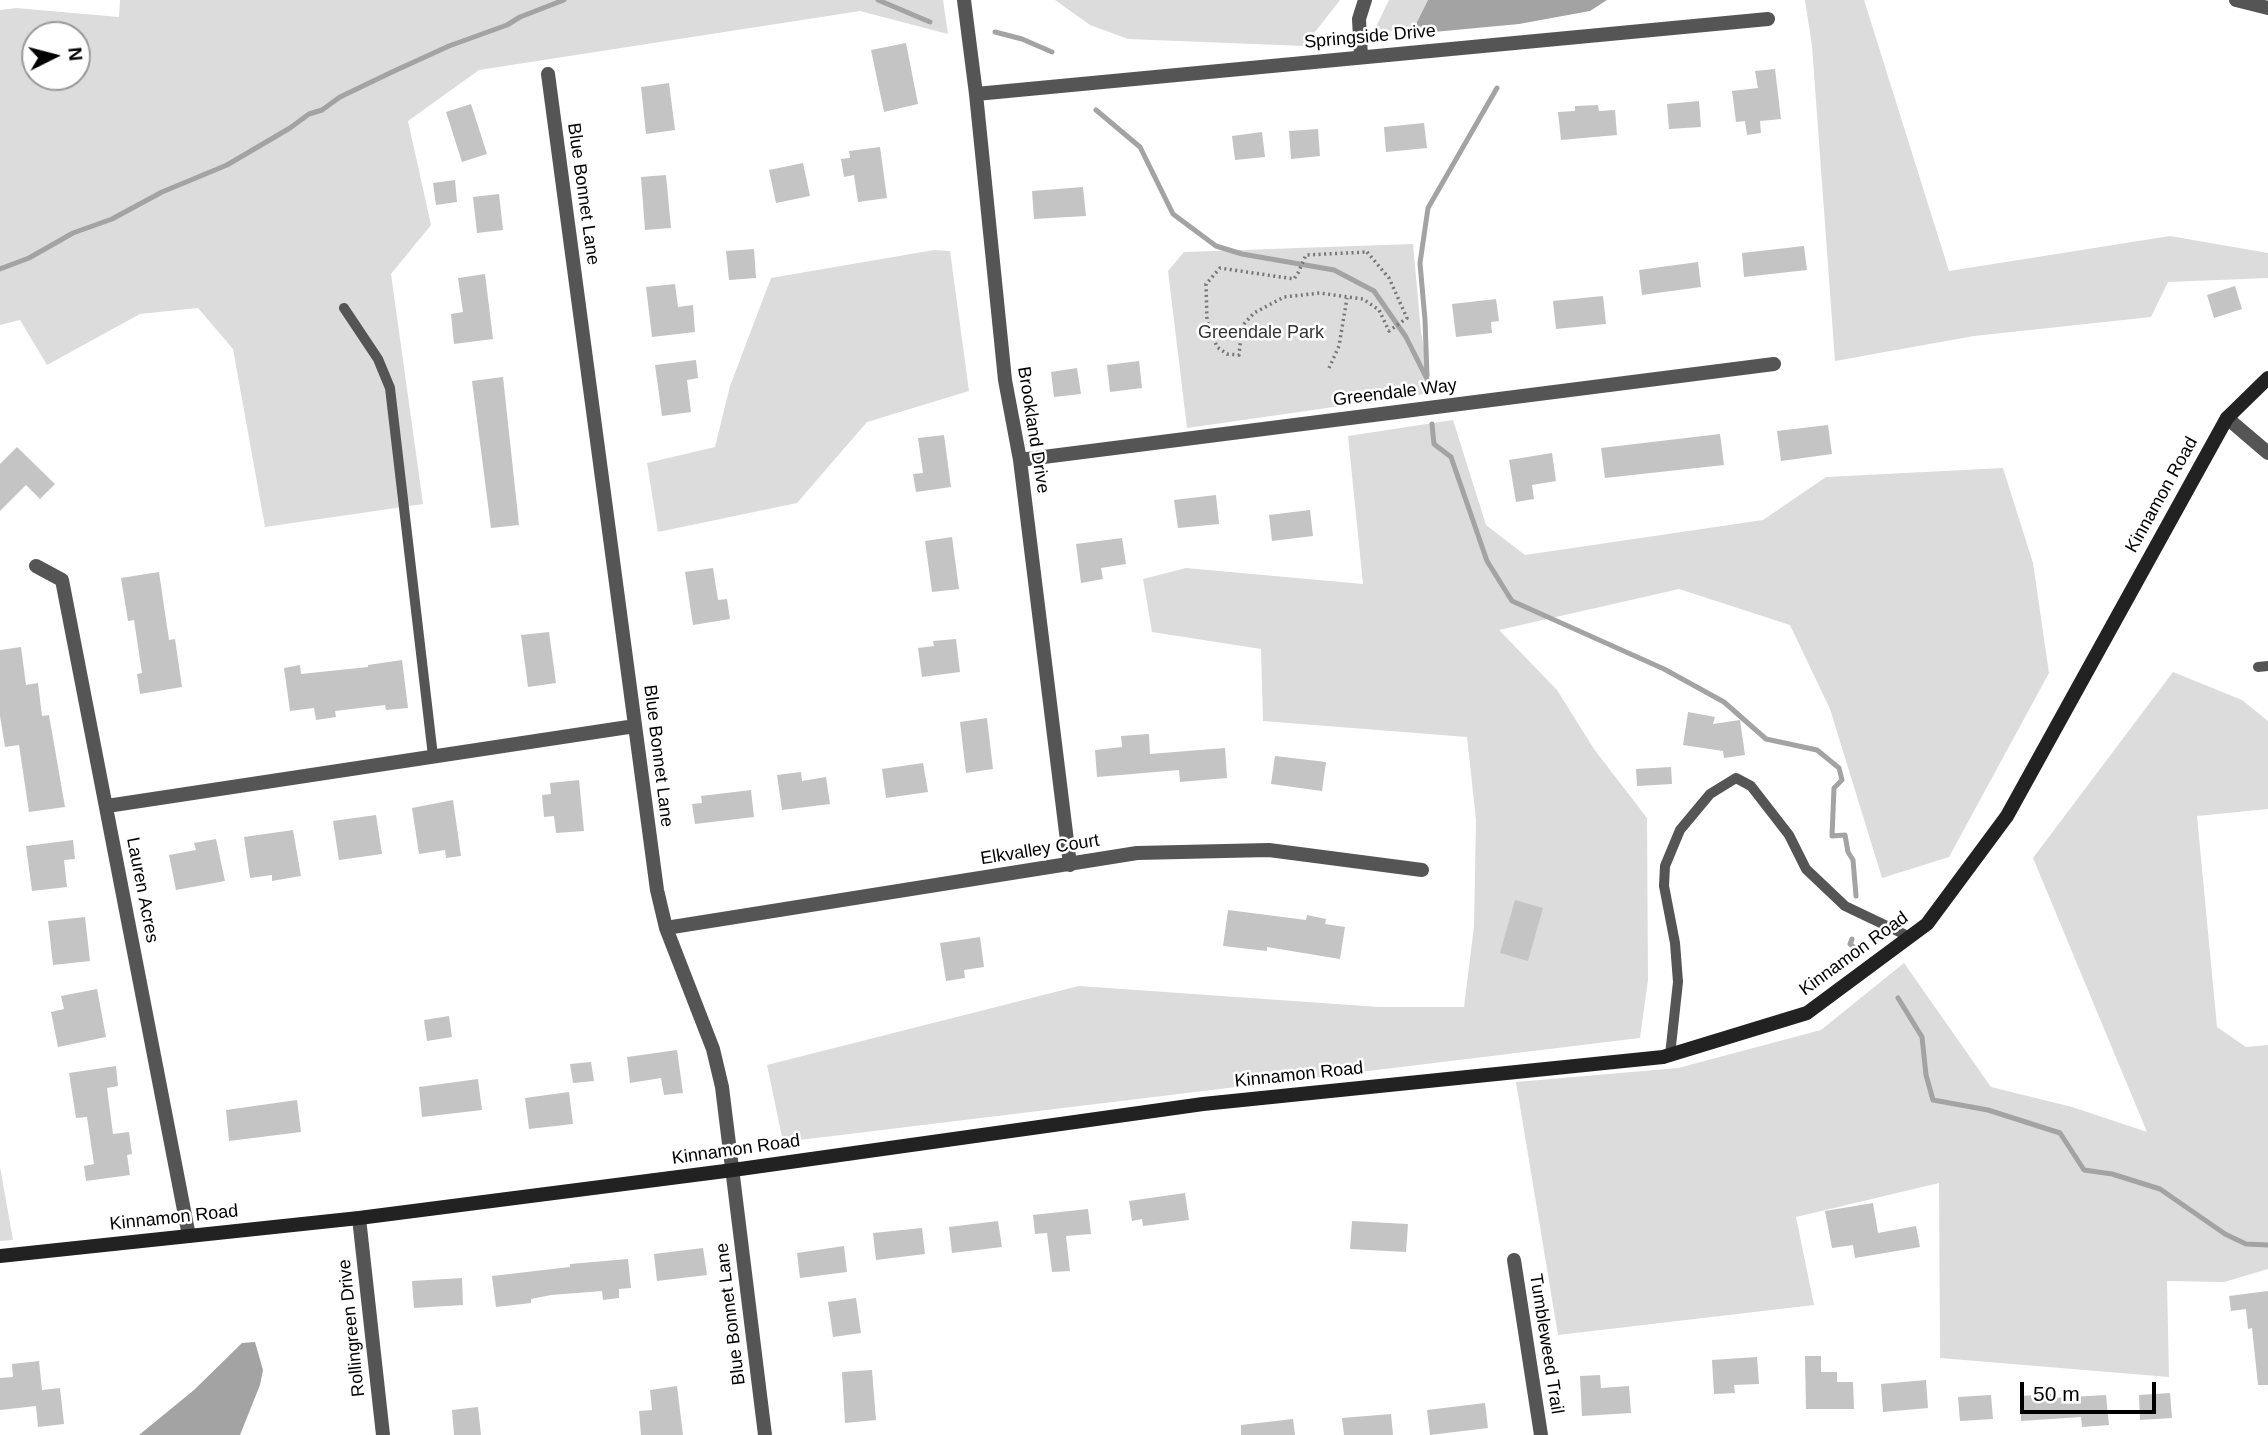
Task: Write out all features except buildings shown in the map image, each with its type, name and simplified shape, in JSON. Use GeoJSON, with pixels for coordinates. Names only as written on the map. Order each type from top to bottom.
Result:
{"type":"FeatureCollection","features":[{"type":"Feature","properties":{"kind":"main road","name":"Kinnamon Road"},"geometry":{"type":"LineString","coordinates":[[0,1256],[359,1218],[733,1170],[1203,1104],[1670,1055],[1807,1013],[1927,924],[2007,816],[2227,418],[2268,379]]}},
{"type":"Feature","properties":{"kind":"street","name":"Brookland Drive"},"geometry":{"type":"LineString","coordinates":[[964,0],[1005,380],[1020,460],[1069,865]]}},
{"type":"Feature","properties":{"kind":"street"},"geometry":{"type":"LineString","coordinates":[[1361,57],[1359,19],[1365,0]]}},
{"type":"Feature","properties":{"kind":"street"},"geometry":{"type":"LineString","coordinates":[[2236,0],[2268,8]]}},
{"type":"Feature","properties":{"kind":"street","name":"Springside Drive"},"geometry":{"type":"LineString","coordinates":[[976,94],[1768,19]]}},
{"type":"Feature","properties":{"kind":"street","name":"Blue Bonnet Lane"},"geometry":{"type":"LineString","coordinates":[[548,74],[652,859],[666,928],[713,1049],[722,1087],[765,1435]]}},
{"type":"Feature","properties":{"kind":"street","name":"Greendale Way"},"geometry":{"type":"LineString","coordinates":[[1020,460],[1774,364]]}},
{"type":"Feature","properties":{"kind":"street"},"geometry":{"type":"LineString","coordinates":[[2227,418],[2268,453]]}},
{"type":"Feature","properties":{"kind":"street","name":"Lauren Acres"},"geometry":{"type":"LineString","coordinates":[[36,566],[62,580],[189,1236]]}},
{"type":"Feature","properties":{"kind":"street"},"geometry":{"type":"LineString","coordinates":[[107,806],[635,726]]}},
{"type":"Feature","properties":{"kind":"street","name":"Elkvalley Court"},"geometry":{"type":"LineString","coordinates":[[666,928],[1137,853],[1269,850],[1422,870]]}},
{"type":"Feature","properties":{"kind":"street","name":"Rollingreen Drive"},"geometry":{"type":"LineString","coordinates":[[359,1218],[383,1435]]}},
{"type":"Feature","properties":{"kind":"street","name":"Tumbleweed Trail"},"geometry":{"type":"LineString","coordinates":[[1514,1260],[1541,1435]]}},
{"type":"Feature","properties":{"kind":"lane"},"geometry":{"type":"LineString","coordinates":[[344,308],[378,359],[390,388],[433,756]]}},
{"type":"Feature","properties":{"kind":"lane"},"geometry":{"type":"LineString","coordinates":[[1670,1055],[1678,982],[1675,943],[1664,886],[1664,866],[1680,831],[1710,794],[1736,778],[1751,786],[1789,835],[1806,869],[1845,906],[1910,937]]}},
{"type":"Feature","properties":{"kind":"path"},"geometry":{"type":"LineString","coordinates":[[1367,252],[1389,278],[1406,318],[1389,331],[1379,310],[1363,299],[1347,298],[1320,293],[1284,297],[1254,313],[1242,326],[1239,355],[1227,354],[1217,347],[1207,321],[1206,284],[1220,268],[1294,279],[1306,255],[1367,252]]}},
{"type":"Feature","properties":{"kind":"path"},"geometry":{"type":"LineString","coordinates":[[1329,368],[1339,346],[1347,298]]}},
{"type":"Feature","properties":{"kind":"green space"},"geometry":{"type":"Polygon","coordinates":[[[120,0],[943,0],[948,34],[860,11],[479,70],[408,121],[431,225],[391,274],[423,504],[265,527],[233,349],[198,308],[140,314],[47,365],[20,320],[0,325],[0,10],[16,8],[119,17],[120,0]]]}},
{"type":"Feature","properties":{"kind":"green space"},"geometry":{"type":"Polygon","coordinates":[[[1055,0],[1340,0],[1304,46],[1128,39],[1090,25],[1055,0]]]}},
{"type":"Feature","properties":{"kind":"green space"},"geometry":{"type":"Polygon","coordinates":[[[1389,0],[1428,0],[1415,26],[1372,35],[1389,0]]]}},
{"type":"Feature","properties":{"kind":"green space"},"geometry":{"type":"Polygon","coordinates":[[[1805,0],[1864,0],[1949,271],[2170,236],[2268,253],[2268,278],[2168,282],[2151,317],[1974,336],[1835,361],[1812,46],[1805,0]]]}},
{"type":"Feature","properties":{"kind":"green space","name":"Greendale Park"},"geometry":{"type":"Polygon","coordinates":[[[1413,244],[1421,332],[1430,383],[1425,394],[1187,428],[1168,271],[1184,252],[1413,244]]]}},
{"type":"Feature","properties":{"kind":"green space"},"geometry":{"type":"Polygon","coordinates":[[[934,250],[950,251],[969,391],[867,422],[797,503],[658,532],[647,463],[715,447],[730,386],[771,278],[934,250]]]}},
{"type":"Feature","properties":{"kind":"green space"},"geometry":{"type":"Polygon","coordinates":[[[1453,420],[1486,525],[1525,555],[1763,520],[1826,477],[2003,468],[2033,563],[2049,673],[1949,857],[1882,878],[1830,709],[1790,625],[1679,589],[1499,630],[1557,690],[1594,749],[1647,818],[1648,980],[1640,1038],[783,1142],[767,1065],[1079,986],[1379,1007],[1464,1007],[1474,926],[1476,820],[1467,737],[1263,721],[1261,649],[1152,632],[1143,579],[1186,568],[1363,584],[1348,436],[1453,420]]]}},
{"type":"Feature","properties":{"kind":"green space"},"geometry":{"type":"Polygon","coordinates":[[[2173,672],[2242,700],[2268,721],[2268,809],[2197,816],[2217,1027],[2246,1047],[2268,1045],[2268,1269],[2224,1282],[2167,1281],[2169,1377],[1940,1358],[1939,1183],[1796,1217],[1814,1305],[1558,1335],[1516,1082],[1678,1068],[1821,1030],[1904,963],[1991,1087],[2072,1107],[2147,1132],[2033,858],[2173,672]]]}},
{"type":"Feature","properties":{"kind":"green space"},"geometry":{"type":"Polygon","coordinates":[[[0,1167],[13,1240],[0,1241],[0,1167]]]}},
{"type":"Feature","properties":{"kind":"shaded area"},"geometry":{"type":"Polygon","coordinates":[[[1428,0],[1607,0],[1590,11],[1519,24],[1423,33],[1415,26],[1428,0]]]}},
{"type":"Feature","properties":{"kind":"shaded area"},"geometry":{"type":"Polygon","coordinates":[[[255,1342],[263,1370],[260,1385],[240,1435],[139,1435],[194,1390],[242,1343],[255,1342]]]}},
{"type":"Feature","properties":{"kind":"waterway"},"geometry":{"type":"LineString","coordinates":[[0,269],[29,258],[73,233],[112,219],[162,192],[227,165],[309,114],[322,110],[340,97],[392,72],[564,0]]}},
{"type":"Feature","properties":{"kind":"waterway"},"geometry":{"type":"LineString","coordinates":[[878,0],[930,22]]}},
{"type":"Feature","properties":{"kind":"waterway"},"geometry":{"type":"LineString","coordinates":[[995,32],[1022,39],[1052,52]]}},
{"type":"Feature","properties":{"kind":"waterway"},"geometry":{"type":"LineString","coordinates":[[1427,376],[1420,263],[1428,208],[1497,88]]}},
{"type":"Feature","properties":{"kind":"waterway"},"geometry":{"type":"LineString","coordinates":[[1096,110],[1140,147],[1173,214],[1216,246],[1242,254],[1334,270],[1374,291],[1406,337],[1427,379]]}},
{"type":"Feature","properties":{"kind":"waterway"},"geometry":{"type":"LineString","coordinates":[[1432,424],[1434,444],[1451,457],[1487,561],[1512,601],[1664,669],[1724,702],[1766,739],[1817,750],[1839,768],[1842,780],[1834,788],[1832,836],[1845,835],[1848,852],[1853,860],[1856,896]]}},
{"type":"Feature","properties":{"kind":"waterway"},"geometry":{"type":"LineString","coordinates":[[1852,939],[1850,944],[1855,948]]}},
{"type":"Feature","properties":{"kind":"waterway"},"geometry":{"type":"LineString","coordinates":[[1898,998],[1922,1037],[1926,1075],[1933,1100],[1988,1110],[2060,1133],[2084,1170],[2112,1174],[2160,1189],[2225,1234],[2246,1244],[2268,1245]]}}]}
